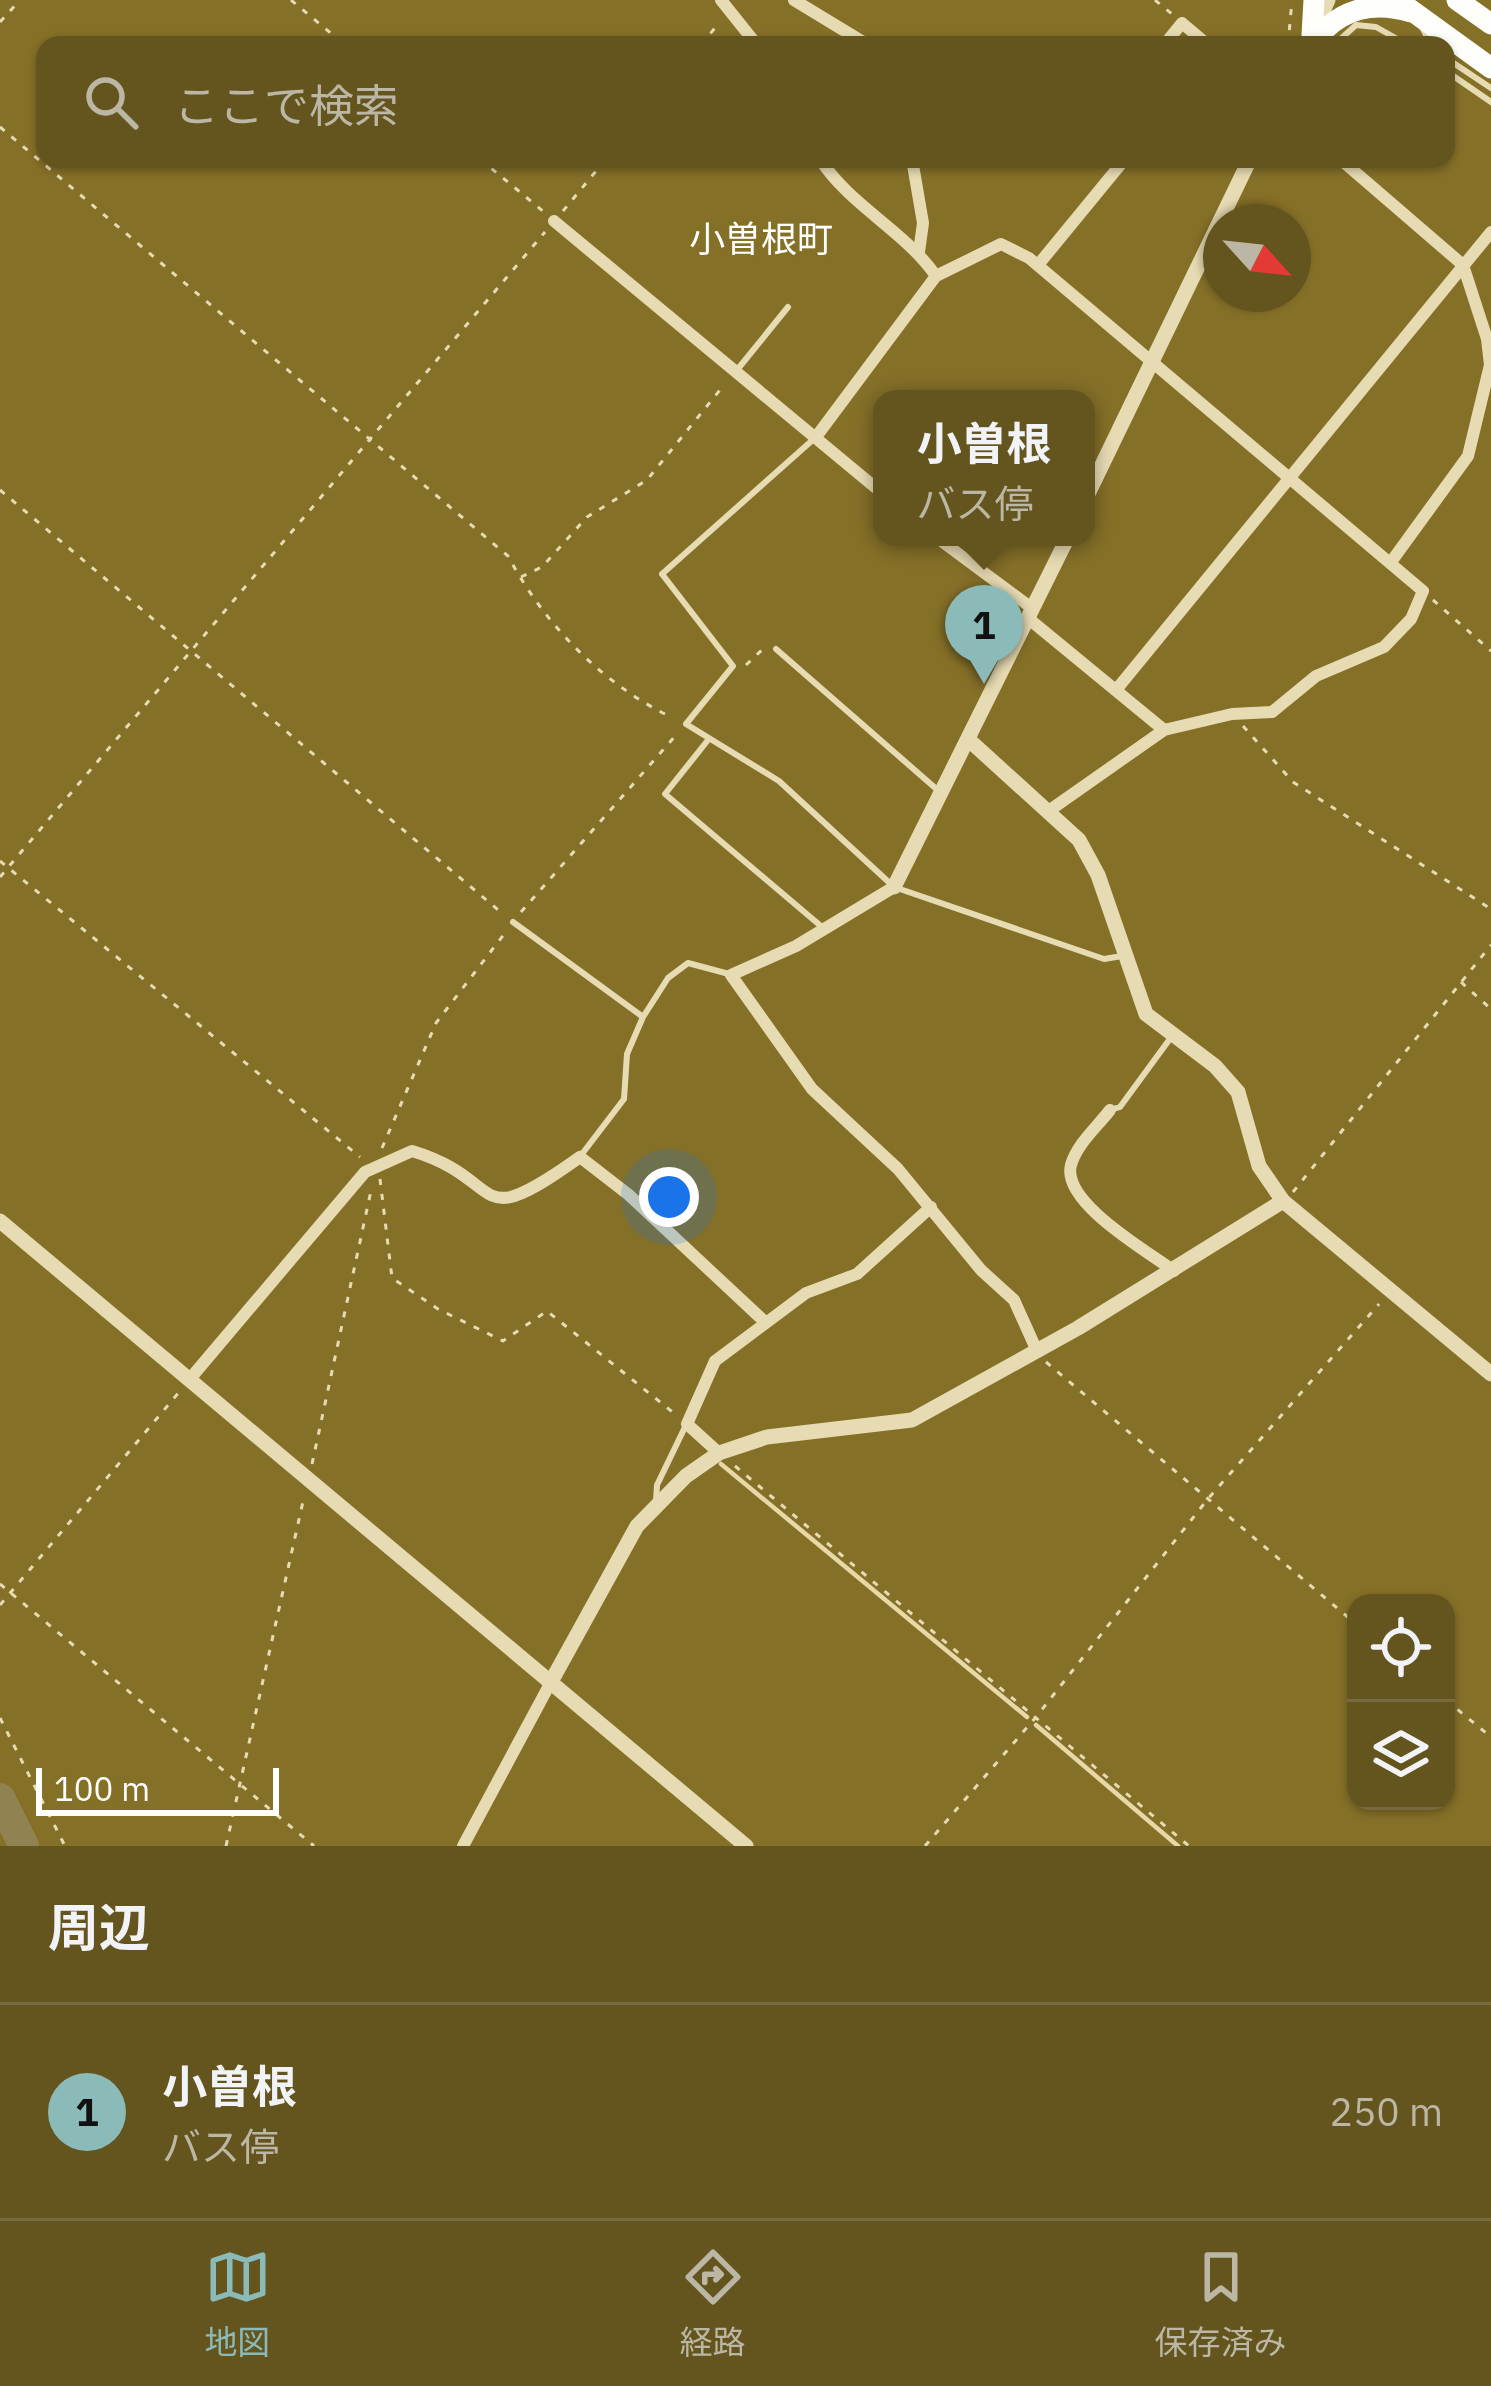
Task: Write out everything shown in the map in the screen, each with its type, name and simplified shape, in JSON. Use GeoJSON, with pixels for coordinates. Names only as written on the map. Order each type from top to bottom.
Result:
{"type":"FeatureCollection","features":[{"type":"Feature","properties":{"kind":"highway"},"geometry":{"type":"LineString","coordinates":[[1311,36],[1314,0]]}},
{"type":"Feature","properties":{"kind":"highway"},"geometry":{"type":"LineString","coordinates":[[1456,0],[1491,24]]}},
{"type":"Feature","properties":{"kind":"highway"},"geometry":{"type":"LineString","coordinates":[[1316,36],[1355,8],[1395,6],[1409,10],[1446,36]]}},
{"type":"Feature","properties":{"kind":"highway"},"geometry":{"type":"LineString","coordinates":[[1455,43],[1491,68]]}},
{"type":"Feature","properties":{"kind":"street"},"geometry":{"type":"LineString","coordinates":[[794,0],[853,36]]}},
{"type":"Feature","properties":{"kind":"street"},"geometry":{"type":"LineString","coordinates":[[1313,36],[1328,0]]}},
{"type":"Feature","properties":{"kind":"street"},"geometry":{"type":"LineString","coordinates":[[730,3],[751,36]]}},
{"type":"Feature","properties":{"kind":"street"},"geometry":{"type":"LineString","coordinates":[[1171,36],[1182,22],[1198,36]]}},
{"type":"Feature","properties":{"kind":"street"},"geometry":{"type":"LineString","coordinates":[[828,168],[856,200],[919,252],[936,276]]}},
{"type":"Feature","properties":{"kind":"street"},"geometry":{"type":"LineString","coordinates":[[914,168],[923,224],[919,252]]}},
{"type":"Feature","properties":{"kind":"street"},"geometry":{"type":"LineString","coordinates":[[1038,265],[1119,168]]}},
{"type":"Feature","properties":{"kind":"street"},"geometry":{"type":"LineString","coordinates":[[1095,479],[1246,168]]}},
{"type":"Feature","properties":{"kind":"street"},"geometry":{"type":"LineString","coordinates":[[1350,168],[1463,265],[1487,339],[1490,365],[1456,479],[1391,562]]}},
{"type":"Feature","properties":{"kind":"street"},"geometry":{"type":"LineString","coordinates":[[554,221],[873,485]]}},
{"type":"Feature","properties":{"kind":"street"},"geometry":{"type":"LineString","coordinates":[[1116,690],[1286,476],[1491,232]]}},
{"type":"Feature","properties":{"kind":"street"},"geometry":{"type":"LineString","coordinates":[[816,437],[936,276],[1001,244],[1038,265],[1423,591],[1411,620],[1384,646],[1316,676],[1272,712],[1232,714],[1164,730],[1050,810]]}},
{"type":"Feature","properties":{"kind":"street"},"geometry":{"type":"LineString","coordinates":[[948,546],[1164,730]]}},
{"type":"Feature","properties":{"kind":"street"},"geometry":{"type":"LineString","coordinates":[[1036,1351],[1015,1300],[981,1270],[898,1169],[812,1089],[731,975],[825,929],[894,887],[944,795],[1063,546]]}},
{"type":"Feature","properties":{"kind":"street"},"geometry":{"type":"LineString","coordinates":[[969,740],[1050,810],[1088,854],[1145,1014],[1215,1066],[1238,1092],[1259,1166],[1283,1201],[1491,1374]]}},
{"type":"Feature","properties":{"kind":"street"},"geometry":{"type":"LineString","coordinates":[[1110,1110],[1072,1163],[1072,1188],[1088,1206],[1174,1271]]}},
{"type":"Feature","properties":{"kind":"street"},"geometry":{"type":"LineString","coordinates":[[189,1380],[376,1163],[412,1150],[490,1196],[507,1200],[536,1189],[580,1157],[629,1195],[765,1322]]}},
{"type":"Feature","properties":{"kind":"street"},"geometry":{"type":"LineString","coordinates":[[463,1846],[616,1558],[655,1505],[718,1453],[767,1436],[912,1420],[1174,1271],[1283,1201]]}},
{"type":"Feature","properties":{"kind":"street"},"geometry":{"type":"LineString","coordinates":[[718,1453],[687,1424],[715,1361],[806,1293],[857,1274],[931,1208]]}},
{"type":"Feature","properties":{"kind":"street"},"geometry":{"type":"LineString","coordinates":[[0,1221],[746,1846]]}},
{"type":"Feature","properties":{"kind":"lane"},"geometry":{"type":"LineString","coordinates":[[1409,10],[1425,36]]}},
{"type":"Feature","properties":{"kind":"lane"},"geometry":{"type":"LineString","coordinates":[[1344,36],[1356,26],[1376,27],[1392,36]]}},
{"type":"Feature","properties":{"kind":"lane"},"geometry":{"type":"LineString","coordinates":[[1455,64],[1491,88]]}},
{"type":"Feature","properties":{"kind":"lane"},"geometry":{"type":"LineString","coordinates":[[1455,77],[1491,101]]}},
{"type":"Feature","properties":{"kind":"lane"},"geometry":{"type":"LineString","coordinates":[[734,373],[788,307]]}},
{"type":"Feature","properties":{"kind":"lane"},"geometry":{"type":"LineString","coordinates":[[816,437],[662,574],[733,666],[686,724],[779,781],[894,887],[1104,959],[1126,956]]}},
{"type":"Feature","properties":{"kind":"lane"},"geometry":{"type":"LineString","coordinates":[[776,650],[944,795]]}},
{"type":"Feature","properties":{"kind":"lane"},"geometry":{"type":"LineString","coordinates":[[709,740],[665,794],[825,929]]}},
{"type":"Feature","properties":{"kind":"lane"},"geometry":{"type":"LineString","coordinates":[[513,922],[643,1017]]}},
{"type":"Feature","properties":{"kind":"lane"},"geometry":{"type":"LineString","coordinates":[[580,1157],[624,1099],[627,1054],[668,978],[688,963],[731,975]]}},
{"type":"Feature","properties":{"kind":"lane"},"geometry":{"type":"LineString","coordinates":[[1110,1110],[1120,1107],[1173,1035]]}},
{"type":"Feature","properties":{"kind":"lane"},"geometry":{"type":"LineString","coordinates":[[655,1505],[657,1485],[687,1424]]}},
{"type":"Feature","properties":{"kind":"path"},"geometry":{"type":"LineString","coordinates":[[0,22],[20,0]]}},
{"type":"Feature","properties":{"kind":"path"},"geometry":{"type":"LineString","coordinates":[[291,0],[334,36]]}},
{"type":"Feature","properties":{"kind":"path"},"geometry":{"type":"LineString","coordinates":[[1155,0],[1182,22]]}},
{"type":"Feature","properties":{"kind":"path"},"geometry":{"type":"LineString","coordinates":[[1289,36],[1292,0]]}},
{"type":"Feature","properties":{"kind":"path"},"geometry":{"type":"LineString","coordinates":[[707,36],[730,3]]}},
{"type":"Feature","properties":{"kind":"path"},"geometry":{"type":"LineString","coordinates":[[0,127],[36,157]]}},
{"type":"Feature","properties":{"kind":"path"},"geometry":{"type":"LineString","coordinates":[[48,168],[508,556],[531,601],[617,687],[686,724],[513,922],[436,1023],[376,1163],[226,1846]]}},
{"type":"Feature","properties":{"kind":"path"},"geometry":{"type":"LineString","coordinates":[[491,168],[554,221]]}},
{"type":"Feature","properties":{"kind":"path"},"geometry":{"type":"LineString","coordinates":[[0,877],[598,168]]}},
{"type":"Feature","properties":{"kind":"path"},"geometry":{"type":"LineString","coordinates":[[519,578],[542,567],[587,517],[646,480],[734,373]]}},
{"type":"Feature","properties":{"kind":"path"},"geometry":{"type":"LineString","coordinates":[[0,490],[513,922]]}},
{"type":"Feature","properties":{"kind":"path"},"geometry":{"type":"LineString","coordinates":[[1423,591],[1491,651]]}},
{"type":"Feature","properties":{"kind":"path"},"geometry":{"type":"LineString","coordinates":[[733,666],[749,664],[766,646],[776,650]]}},
{"type":"Feature","properties":{"kind":"path"},"geometry":{"type":"LineString","coordinates":[[1232,714],[1293,782],[1491,909]]}},
{"type":"Feature","properties":{"kind":"path"},"geometry":{"type":"LineString","coordinates":[[0,861],[365,1161],[376,1163]]}},
{"type":"Feature","properties":{"kind":"path"},"geometry":{"type":"LineString","coordinates":[[1283,1201],[1491,945]]}},
{"type":"Feature","properties":{"kind":"path"},"geometry":{"type":"LineString","coordinates":[[1460,982],[1491,1009]]}},
{"type":"Feature","properties":{"kind":"path"},"geometry":{"type":"LineString","coordinates":[[376,1163],[392,1278],[438,1310],[502,1341],[547,1312],[687,1424]]}},
{"type":"Feature","properties":{"kind":"path"},"geometry":{"type":"LineString","coordinates":[[925,1846],[1036,1717],[1207,1499],[1392,1290]]}},
{"type":"Feature","properties":{"kind":"path"},"geometry":{"type":"LineString","coordinates":[[1036,1351],[1347,1616]]}},
{"type":"Feature","properties":{"kind":"path"},"geometry":{"type":"LineString","coordinates":[[0,1605],[189,1380]]}},
{"type":"Feature","properties":{"kind":"path"},"geometry":{"type":"LineString","coordinates":[[718,1453],[1189,1846]]}},
{"type":"Feature","properties":{"kind":"path"},"geometry":{"type":"LineString","coordinates":[[0,1584],[314,1846]]}},
{"type":"Feature","properties":{"kind":"path"},"geometry":{"type":"LineString","coordinates":[[1448,1702],[1491,1738]]}},
{"type":"Feature","properties":{"kind":"path"},"geometry":{"type":"LineString","coordinates":[[0,1718],[65,1846]]}},
{"type":"Feature","properties":{"kind":"waterway"},"geometry":{"type":"LineString","coordinates":[[721,1464],[1027,1717]]}},
{"type":"Feature","properties":{"kind":"waterway"},"geometry":{"type":"LineString","coordinates":[[1036,1725],[1178,1846]]}},
{"type":"Feature","properties":{"kind":"waterway"},"geometry":{"type":"LineString","coordinates":[[0,1798],[24,1846]]}},
{"type":"Feature","properties":{"kind":"place","name":"小曽根"},"geometry":{"type":"Point","coordinates":[984,684]}},
{"type":"Feature","properties":{"kind":"district","name":"小曽根町"},"geometry":{"type":"Point","coordinates":[761,238]}}]}
